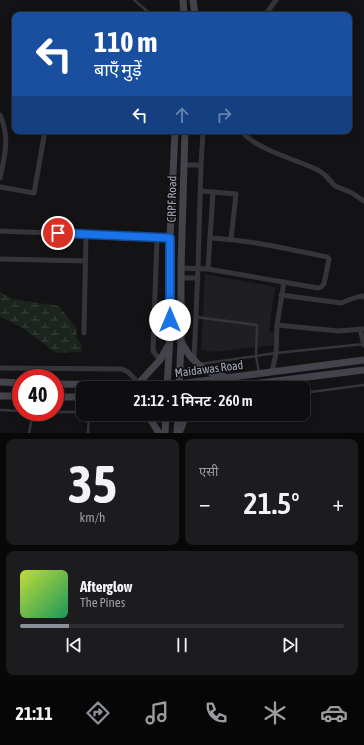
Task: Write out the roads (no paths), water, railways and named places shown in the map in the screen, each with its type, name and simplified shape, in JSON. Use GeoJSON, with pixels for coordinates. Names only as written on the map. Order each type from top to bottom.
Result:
{"type":"FeatureCollection","features":[{"type":"Feature","properties":{"kind":"street"},"geometry":{"type":"LineString","coordinates":[[183,0],[184,12]]}},
{"type":"Feature","properties":{"kind":"street"},"geometry":{"type":"LineString","coordinates":[[193,0],[195,12]]}},
{"type":"Feature","properties":{"kind":"street"},"geometry":{"type":"LineString","coordinates":[[267,12],[276,0]]}},
{"type":"Feature","properties":{"kind":"street"},"geometry":{"type":"LineString","coordinates":[[0,115],[6,138],[0,178]]}},
{"type":"Feature","properties":{"kind":"street"},"geometry":{"type":"LineString","coordinates":[[0,187],[34,193],[44,134]]}},
{"type":"Feature","properties":{"kind":"street"},"geometry":{"type":"LineString","coordinates":[[167,381],[170,237],[175,134]]}},
{"type":"Feature","properties":{"kind":"street","name":"CRPF Road"},"geometry":{"type":"LineString","coordinates":[[179,381],[182,343],[181,268],[185,134]]}},
{"type":"Feature","properties":{"kind":"street"},"geometry":{"type":"LineString","coordinates":[[196,362],[196,317],[203,134]]}},
{"type":"Feature","properties":{"kind":"street"},"geometry":{"type":"LineString","coordinates":[[244,134],[259,145],[318,170],[325,174],[335,186],[352,193],[364,201]]}},
{"type":"Feature","properties":{"kind":"street"},"geometry":{"type":"LineString","coordinates":[[184,165],[201,165]]}},
{"type":"Feature","properties":{"kind":"street"},"geometry":{"type":"LineString","coordinates":[[200,191],[236,194],[231,239]]}},
{"type":"Feature","properties":{"kind":"street"},"geometry":{"type":"LineString","coordinates":[[208,269],[213,192]]}},
{"type":"Feature","properties":{"kind":"street"},"geometry":{"type":"LineString","coordinates":[[0,231],[182,237]]}},
{"type":"Feature","properties":{"kind":"street"},"geometry":{"type":"LineString","coordinates":[[84,333],[86,234]]}},
{"type":"Feature","properties":{"kind":"street"},"geometry":{"type":"LineString","coordinates":[[157,237],[152,351],[160,360]]}},
{"type":"Feature","properties":{"kind":"street"},"geometry":{"type":"LineString","coordinates":[[181,268],[208,269],[321,287],[324,284],[329,259],[327,257],[231,239],[210,238]]}},
{"type":"Feature","properties":{"kind":"street"},"geometry":{"type":"LineString","coordinates":[[0,259],[86,261]]}},
{"type":"Feature","properties":{"kind":"street"},"geometry":{"type":"LineString","coordinates":[[181,278],[198,278]]}},
{"type":"Feature","properties":{"kind":"street"},"geometry":{"type":"LineString","coordinates":[[272,372],[276,353],[277,325],[284,282]]}},
{"type":"Feature","properties":{"kind":"street"},"geometry":{"type":"LineString","coordinates":[[282,295],[341,303],[357,297],[363,296],[364,298]]}},
{"type":"Feature","properties":{"kind":"street"},"geometry":{"type":"LineString","coordinates":[[277,325],[338,331],[362,329],[364,344]]}},
{"type":"Feature","properties":{"kind":"street"},"geometry":{"type":"LineString","coordinates":[[182,343],[186,351],[196,362],[217,375],[232,377]]}},
{"type":"Feature","properties":{"kind":"street"},"geometry":{"type":"LineString","coordinates":[[141,381],[160,360],[169,344]]}},
{"type":"Feature","properties":{"kind":"street","name":"Maidawas Road"},"geometry":{"type":"LineString","coordinates":[[208,381],[364,360]]}},
{"type":"Feature","properties":{"kind":"street"},"geometry":{"type":"LineString","coordinates":[[0,368],[122,369],[128,372],[136,381]]}},
{"type":"Feature","properties":{"kind":"street","name":"Maidawas Road"},"geometry":{"type":"LineString","coordinates":[[277,381],[364,370]]}},
{"type":"Feature","properties":{"kind":"street"},"geometry":{"type":"LineString","coordinates":[[0,382],[12,383]]}},
{"type":"Feature","properties":{"kind":"street","name":"Maidawas Road"},"geometry":{"type":"LineString","coordinates":[[64,384],[76,384]]}},
{"type":"Feature","properties":{"kind":"street"},"geometry":{"type":"LineString","coordinates":[[0,396],[12,396]]}},
{"type":"Feature","properties":{"kind":"street"},"geometry":{"type":"LineString","coordinates":[[64,397],[76,398]]}},
{"type":"Feature","properties":{"kind":"street"},"geometry":{"type":"LineString","coordinates":[[151,421],[159,433]]}},
{"type":"Feature","properties":{"kind":"street"},"geometry":{"type":"LineString","coordinates":[[165,433],[166,421]]}},
{"type":"Feature","properties":{"kind":"street"},"geometry":{"type":"LineString","coordinates":[[178,421],[178,433]]}},
{"type":"Feature","properties":{"kind":"street"},"geometry":{"type":"LineString","coordinates":[[178,433],[184,421]]}},
{"type":"Feature","properties":{"kind":"lane"},"geometry":{"type":"LineString","coordinates":[[134,0],[148,12]]}},
{"type":"Feature","properties":{"kind":"lane"},"geometry":{"type":"LineString","coordinates":[[196,317],[257,325],[256,356],[259,373]]}},
{"type":"Feature","properties":{"kind":"lane"},"geometry":{"type":"LineString","coordinates":[[196,362],[364,344]]}},
{"type":"Feature","properties":{"kind":"lane"},"geometry":{"type":"LineString","coordinates":[[310,392],[364,386]]}},
{"type":"Feature","properties":{"kind":"lane"},"geometry":{"type":"LineString","coordinates":[[0,410],[12,411]]}},
{"type":"Feature","properties":{"kind":"lane"},"geometry":{"type":"LineString","coordinates":[[64,412],[76,412]]}},
{"type":"Feature","properties":{"kind":"lane"},"geometry":{"type":"LineString","coordinates":[[29,433],[31,421]]}},
{"type":"Feature","properties":{"kind":"lane"},"geometry":{"type":"LineString","coordinates":[[88,433],[89,421]]}}]}
